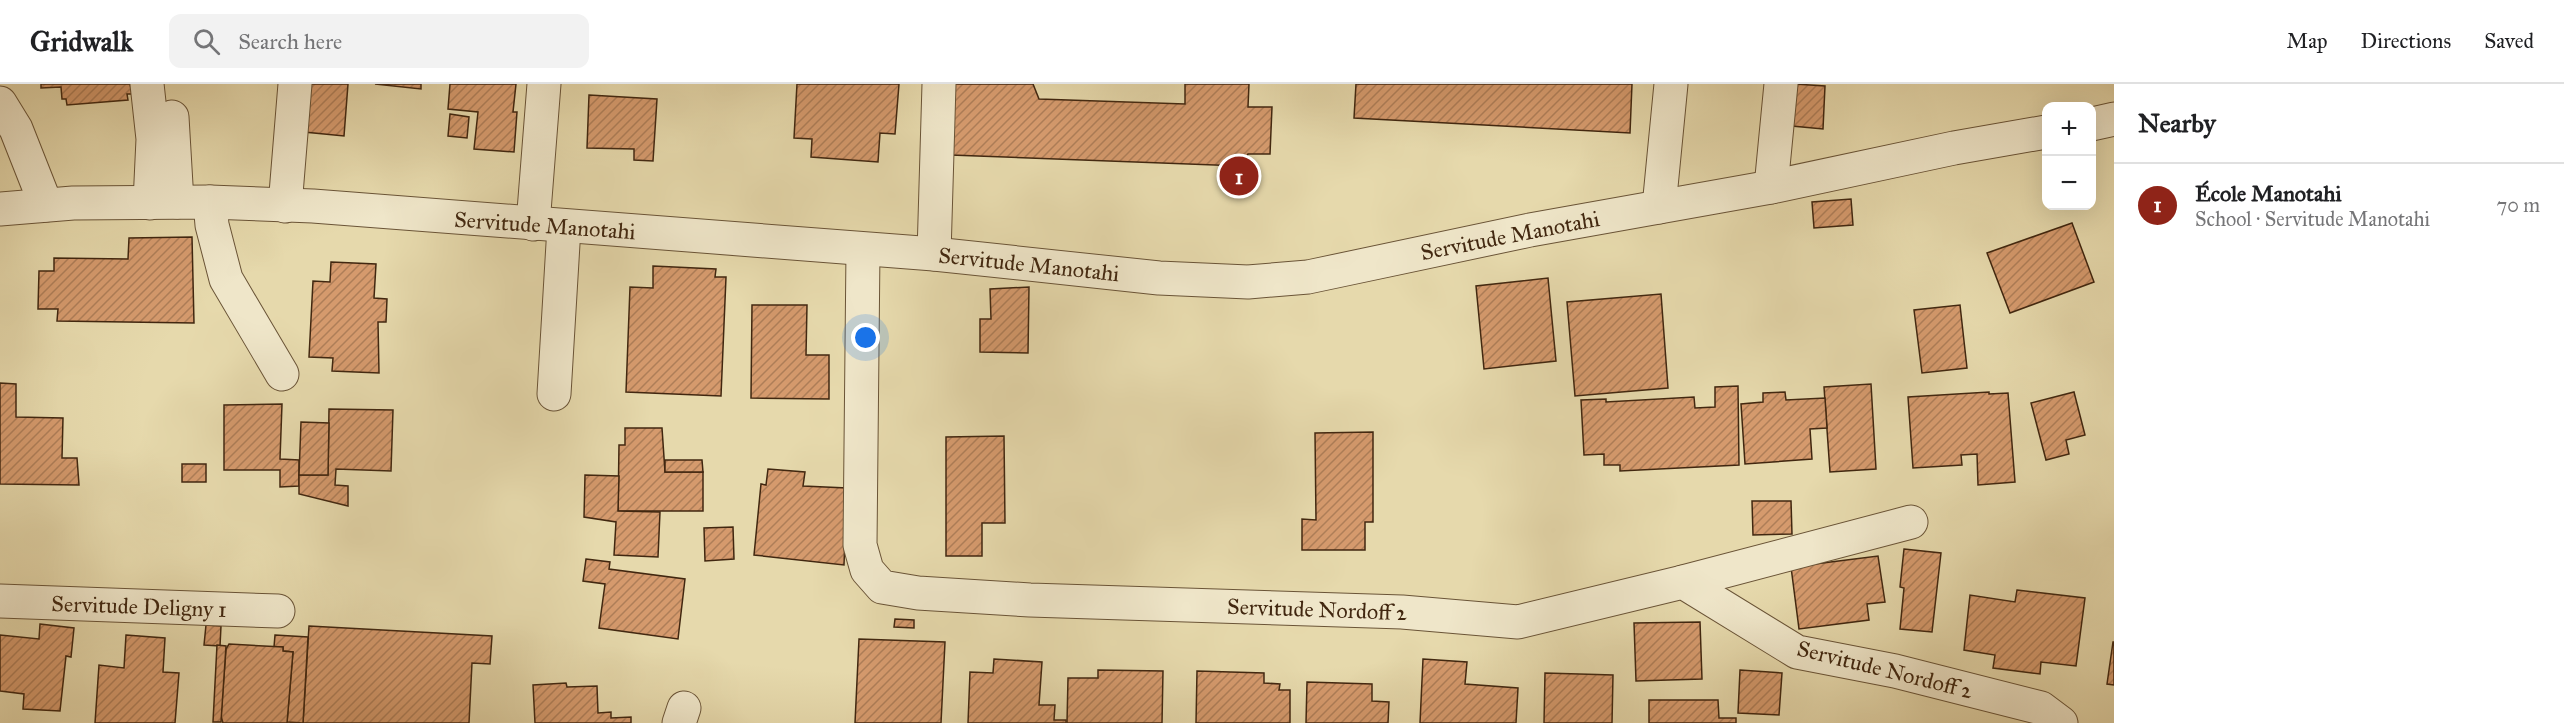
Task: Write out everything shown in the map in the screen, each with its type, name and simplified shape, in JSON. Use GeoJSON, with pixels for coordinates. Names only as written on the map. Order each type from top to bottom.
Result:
{"type":"FeatureCollection","features":[{"type":"Feature","properties":{"kind":"street"},"geometry":{"type":"LineString","coordinates":[[147,84],[153,139],[164,202]]}},
{"type":"Feature","properties":{"kind":"street"},"geometry":{"type":"LineString","coordinates":[[164,202],[169,84]]}},
{"type":"Feature","properties":{"kind":"street"},"geometry":{"type":"LineString","coordinates":[[285,206],[295,84]]}},
{"type":"Feature","properties":{"kind":"street"},"geometry":{"type":"LineString","coordinates":[[544,84],[554,394]]}},
{"type":"Feature","properties":{"kind":"street"},"geometry":{"type":"LineString","coordinates":[[934,254],[939,84]]}},
{"type":"Feature","properties":{"kind":"street"},"geometry":{"type":"LineString","coordinates":[[1659,207],[1671,84]]}},
{"type":"Feature","properties":{"kind":"street"},"geometry":{"type":"LineString","coordinates":[[1772,187],[1781,84]]}},
{"type":"Feature","properties":{"kind":"street"},"geometry":{"type":"LineString","coordinates":[[0,103],[16,129],[46,205]]}},
{"type":"Feature","properties":{"kind":"street"},"geometry":{"type":"LineString","coordinates":[[2096,123],[2114,119]]}},
{"type":"Feature","properties":{"kind":"street","name":"Servitude Manotahi"},"geometry":{"type":"LineString","coordinates":[[0,209],[73,202],[210,202],[285,206],[934,254],[1159,278],[1248,282],[1308,277],[1530,230],[1772,187],[1954,148],[2042,133]]}},
{"type":"Feature","properties":{"kind":"street"},"geometry":{"type":"LineString","coordinates":[[210,202],[212,225],[226,279],[282,375]]}},
{"type":"Feature","properties":{"kind":"street","name":"Servitude Nordoff 2"},"geometry":{"type":"LineString","coordinates":[[863,249],[860,545],[867,570],[882,587],[918,593],[1030,600],[1402,612],[1518,622],[1683,582],[1797,652],[1895,671],[2041,708],[2061,723]]}},
{"type":"Feature","properties":{"kind":"street"},"geometry":{"type":"LineString","coordinates":[[1683,582],[1911,522]]}},
{"type":"Feature","properties":{"kind":"street","name":"Servitude Deligny 1"},"geometry":{"type":"LineString","coordinates":[[0,601],[278,611]]}},
{"type":"Feature","properties":{"kind":"building"},"geometry":{"type":"Polygon","coordinates":[[[41,84],[130,84],[132,94],[127,94],[128,100],[67,105],[66,99],[62,99],[61,87],[41,88],[41,84]]]}},
{"type":"Feature","properties":{"kind":"building"},"geometry":{"type":"Polygon","coordinates":[[[307,84],[348,84],[344,136],[304,132],[307,84]]]}},
{"type":"Feature","properties":{"kind":"building"},"geometry":{"type":"Polygon","coordinates":[[[375,84],[421,84],[421,89],[375,84]]]}},
{"type":"Feature","properties":{"kind":"building"},"geometry":{"type":"Polygon","coordinates":[[[450,84],[516,84],[513,112],[517,112],[514,152],[474,149],[478,112],[448,109],[450,84]]]}},
{"type":"Feature","properties":{"kind":"building"},"geometry":{"type":"Polygon","coordinates":[[[797,84],[899,84],[895,134],[880,133],[878,162],[811,157],[812,139],[794,138],[797,84]]]}},
{"type":"Feature","properties":{"kind":"building"},"geometry":{"type":"Polygon","coordinates":[[[954,84],[1033,84],[1039,99],[1185,104],[1185,84],[1249,84],[1248,107],[1272,107],[1270,154],[1248,154],[1241,166],[951,155],[954,84]]]}},
{"type":"Feature","properties":{"kind":"building"},"geometry":{"type":"Polygon","coordinates":[[[1356,84],[1632,84],[1630,133],[1354,118],[1356,84]]]}},
{"type":"Feature","properties":{"kind":"building"},"geometry":{"type":"Polygon","coordinates":[[[1795,84],[1825,86],[1823,129],[1792,126],[1795,84]]]}},
{"type":"Feature","properties":{"kind":"building"},"geometry":{"type":"Polygon","coordinates":[[[589,95],[657,99],[653,161],[634,160],[634,149],[587,148],[589,95]]]}},
{"type":"Feature","properties":{"kind":"building"},"geometry":{"type":"Polygon","coordinates":[[[450,114],[469,117],[467,138],[448,136],[450,114]]]}},
{"type":"Feature","properties":{"kind":"building"},"geometry":{"type":"Polygon","coordinates":[[[1851,199],[1853,225],[1814,228],[1812,202],[1851,199]]]}},
{"type":"Feature","properties":{"kind":"building"},"geometry":{"type":"Polygon","coordinates":[[[2072,223],[2094,282],[2010,313],[1987,253],[2072,223]]]}},
{"type":"Feature","properties":{"kind":"building"},"geometry":{"type":"Polygon","coordinates":[[[192,237],[194,323],[57,321],[58,309],[38,309],[39,271],[54,271],[54,258],[128,259],[129,238],[192,237]]]}},
{"type":"Feature","properties":{"kind":"building"},"geometry":{"type":"Polygon","coordinates":[[[331,262],[376,264],[374,298],[387,299],[386,322],[378,322],[379,373],[332,371],[333,358],[309,357],[313,281],[330,282],[331,262]]]}},
{"type":"Feature","properties":{"kind":"building"},"geometry":{"type":"Polygon","coordinates":[[[653,266],[716,269],[715,277],[726,277],[721,396],[626,392],[630,287],[653,288],[653,266]]]}},
{"type":"Feature","properties":{"kind":"building"},"geometry":{"type":"Polygon","coordinates":[[[1548,278],[1556,361],[1484,369],[1476,286],[1548,278]]]}},
{"type":"Feature","properties":{"kind":"building"},"geometry":{"type":"Polygon","coordinates":[[[1029,287],[1028,353],[980,352],[980,319],[991,319],[990,289],[1029,287]]]}},
{"type":"Feature","properties":{"kind":"building"},"geometry":{"type":"Polygon","coordinates":[[[1661,294],[1668,388],[1575,396],[1567,302],[1661,294]]]}},
{"type":"Feature","properties":{"kind":"building"},"geometry":{"type":"Polygon","coordinates":[[[752,305],[807,305],[806,355],[829,355],[829,399],[751,398],[752,305]]]}},
{"type":"Feature","properties":{"kind":"building"},"geometry":{"type":"Polygon","coordinates":[[[1960,305],[1967,368],[1922,373],[1914,310],[1960,305]]]}},
{"type":"Feature","properties":{"kind":"building"},"geometry":{"type":"Polygon","coordinates":[[[0,383],[16,384],[16,417],[63,418],[62,458],[77,458],[79,485],[0,484],[0,383]]]}},
{"type":"Feature","properties":{"kind":"building"},"geometry":{"type":"Polygon","coordinates":[[[1871,384],[1876,469],[1830,472],[1824,387],[1871,384]]]}},
{"type":"Feature","properties":{"kind":"building"},"geometry":{"type":"Polygon","coordinates":[[[1738,386],[1739,465],[1620,471],[1620,465],[1604,465],[1604,454],[1584,455],[1581,400],[1606,399],[1606,402],[1694,397],[1695,408],[1715,407],[1715,387],[1738,386]]]}},
{"type":"Feature","properties":{"kind":"building"},"geometry":{"type":"Polygon","coordinates":[[[1785,392],[1786,400],[1825,398],[1827,428],[1810,429],[1812,459],[1745,464],[1741,404],[1763,402],[1763,393],[1785,392]]]}},
{"type":"Feature","properties":{"kind":"building"},"geometry":{"type":"Polygon","coordinates":[[[1989,392],[1989,394],[2008,393],[2015,482],[1978,485],[1977,454],[1961,455],[1962,465],[1913,468],[1908,397],[1989,392]]]}},
{"type":"Feature","properties":{"kind":"building"},"geometry":{"type":"Polygon","coordinates":[[[2074,392],[2085,435],[2066,440],[2069,454],[2046,460],[2031,403],[2074,392]]]}},
{"type":"Feature","properties":{"kind":"building"},"geometry":{"type":"Polygon","coordinates":[[[282,404],[280,459],[299,460],[299,486],[280,487],[280,470],[224,470],[224,405],[282,404]]]}},
{"type":"Feature","properties":{"kind":"building"},"geometry":{"type":"Polygon","coordinates":[[[329,409],[393,410],[391,471],[336,469],[335,485],[348,486],[348,506],[299,494],[299,475],[328,475],[329,409]]]}},
{"type":"Feature","properties":{"kind":"building"},"geometry":{"type":"Polygon","coordinates":[[[301,422],[329,423],[328,475],[299,475],[301,422]]]}},
{"type":"Feature","properties":{"kind":"building"},"geometry":{"type":"Polygon","coordinates":[[[625,428],[662,428],[665,472],[703,472],[703,511],[618,511],[619,445],[625,445],[625,428]]]}},
{"type":"Feature","properties":{"kind":"building"},"geometry":{"type":"Polygon","coordinates":[[[1373,432],[1373,522],[1365,522],[1365,550],[1302,550],[1302,519],[1316,520],[1315,433],[1373,432]]]}},
{"type":"Feature","properties":{"kind":"building"},"geometry":{"type":"Polygon","coordinates":[[[1004,436],[1005,523],[982,523],[982,556],[946,556],[946,437],[1004,436]]]}},
{"type":"Feature","properties":{"kind":"building"},"geometry":{"type":"Polygon","coordinates":[[[665,460],[702,460],[703,472],[665,472],[665,460]]]}},
{"type":"Feature","properties":{"kind":"building"},"geometry":{"type":"Polygon","coordinates":[[[182,464],[206,464],[206,482],[182,482],[182,464]]]}},
{"type":"Feature","properties":{"kind":"building"},"geometry":{"type":"Polygon","coordinates":[[[768,469],[805,472],[803,486],[847,488],[844,565],[754,555],[761,484],[766,485],[768,469]]]}},
{"type":"Feature","properties":{"kind":"building"},"geometry":{"type":"Polygon","coordinates":[[[585,475],[619,476],[618,511],[660,512],[658,557],[614,555],[616,522],[584,517],[585,475]]]}},
{"type":"Feature","properties":{"kind":"building"},"geometry":{"type":"Polygon","coordinates":[[[1752,501],[1791,501],[1792,534],[1753,535],[1752,501]]]}},
{"type":"Feature","properties":{"kind":"building"},"geometry":{"type":"Polygon","coordinates":[[[733,527],[734,559],[705,561],[704,528],[733,527]]]}},
{"type":"Feature","properties":{"kind":"building"},"geometry":{"type":"Polygon","coordinates":[[[1904,549],[1941,553],[1932,632],[1900,629],[1904,588],[1900,587],[1904,549]]]}},
{"type":"Feature","properties":{"kind":"building"},"geometry":{"type":"Polygon","coordinates":[[[1878,556],[1885,602],[1867,604],[1869,620],[1799,629],[1791,567],[1878,556]]]}},
{"type":"Feature","properties":{"kind":"building"},"geometry":{"type":"Polygon","coordinates":[[[586,559],[610,562],[609,569],[685,579],[678,639],[599,628],[605,584],[583,581],[586,559]]]}},
{"type":"Feature","properties":{"kind":"building"},"geometry":{"type":"Polygon","coordinates":[[[2017,590],[2085,598],[2076,666],[2041,662],[2040,674],[1993,668],[1995,655],[1964,650],[1970,595],[2015,602],[2017,590]]]}},
{"type":"Feature","properties":{"kind":"building"},"geometry":{"type":"Polygon","coordinates":[[[895,619],[914,620],[914,628],[894,627],[895,619]]]}},
{"type":"Feature","properties":{"kind":"building"},"geometry":{"type":"Polygon","coordinates":[[[1700,622],[1702,679],[1636,681],[1634,623],[1700,622]]]}},
{"type":"Feature","properties":{"kind":"building"},"geometry":{"type":"Polygon","coordinates":[[[40,624],[74,628],[71,657],[66,656],[60,711],[23,709],[24,694],[0,691],[0,635],[39,639],[40,624]]]}},
{"type":"Feature","properties":{"kind":"building"},"geometry":{"type":"Polygon","coordinates":[[[206,625],[221,626],[220,646],[204,645],[206,625]]]}},
{"type":"Feature","properties":{"kind":"building"},"geometry":{"type":"Polygon","coordinates":[[[309,626],[492,636],[490,664],[472,663],[469,723],[303,723],[309,626]]]}},
{"type":"Feature","properties":{"kind":"building"},"geometry":{"type":"Polygon","coordinates":[[[126,635],[165,638],[163,672],[179,673],[175,723],[95,723],[99,665],[124,668],[126,635]]]}},
{"type":"Feature","properties":{"kind":"building"},"geometry":{"type":"Polygon","coordinates":[[[275,635],[308,637],[303,723],[287,722],[293,652],[283,651],[283,647],[274,647],[275,635]]]}},
{"type":"Feature","properties":{"kind":"building"},"geometry":{"type":"Polygon","coordinates":[[[859,639],[945,642],[941,723],[855,723],[859,639]]]}},
{"type":"Feature","properties":{"kind":"building"},"geometry":{"type":"Polygon","coordinates":[[[2114,642],[2114,685],[2107,684],[2114,642]]]}},
{"type":"Feature","properties":{"kind":"building"},"geometry":{"type":"Polygon","coordinates":[[[229,644],[283,647],[283,651],[293,652],[287,723],[223,723],[221,716],[226,649],[229,644]]]}},
{"type":"Feature","properties":{"kind":"building"},"geometry":{"type":"Polygon","coordinates":[[[217,645],[226,646],[221,722],[213,722],[217,645]]]}},
{"type":"Feature","properties":{"kind":"building"},"geometry":{"type":"Polygon","coordinates":[[[994,659],[1042,662],[1039,705],[1055,705],[1054,720],[1066,720],[1066,723],[968,723],[970,672],[993,673],[994,659]]]}},
{"type":"Feature","properties":{"kind":"building"},"geometry":{"type":"Polygon","coordinates":[[[1423,659],[1467,662],[1465,684],[1518,688],[1516,723],[1420,723],[1423,659]]]}},
{"type":"Feature","properties":{"kind":"building"},"geometry":{"type":"Polygon","coordinates":[[[1098,670],[1163,671],[1162,723],[1067,723],[1068,678],[1098,678],[1098,670]]]}},
{"type":"Feature","properties":{"kind":"building"},"geometry":{"type":"Polygon","coordinates":[[[1740,670],[1782,673],[1779,715],[1738,713],[1740,670]]]}},
{"type":"Feature","properties":{"kind":"building"},"geometry":{"type":"Polygon","coordinates":[[[1197,671],[1264,673],[1264,683],[1280,684],[1279,690],[1290,690],[1290,723],[1196,723],[1197,671]]]}},
{"type":"Feature","properties":{"kind":"building"},"geometry":{"type":"Polygon","coordinates":[[[1545,673],[1613,675],[1612,723],[1544,723],[1545,673]]]}},
{"type":"Feature","properties":{"kind":"building"},"geometry":{"type":"Polygon","coordinates":[[[1307,682],[1372,684],[1372,701],[1389,702],[1388,723],[1306,723],[1307,682]]]}},
{"type":"Feature","properties":{"kind":"building"},"geometry":{"type":"Polygon","coordinates":[[[566,683],[567,687],[597,686],[598,713],[611,712],[611,718],[631,717],[631,723],[535,723],[533,685],[566,683]]]}},
{"type":"Feature","properties":{"kind":"building"},"geometry":{"type":"Polygon","coordinates":[[[1649,700],[1718,700],[1719,718],[1736,718],[1736,723],[1649,723],[1649,700]]]}},
{"type":"Feature","properties":{"kind":"place","name":"École Manotahi"},"geometry":{"type":"Point","coordinates":[1239,176]}}]}
